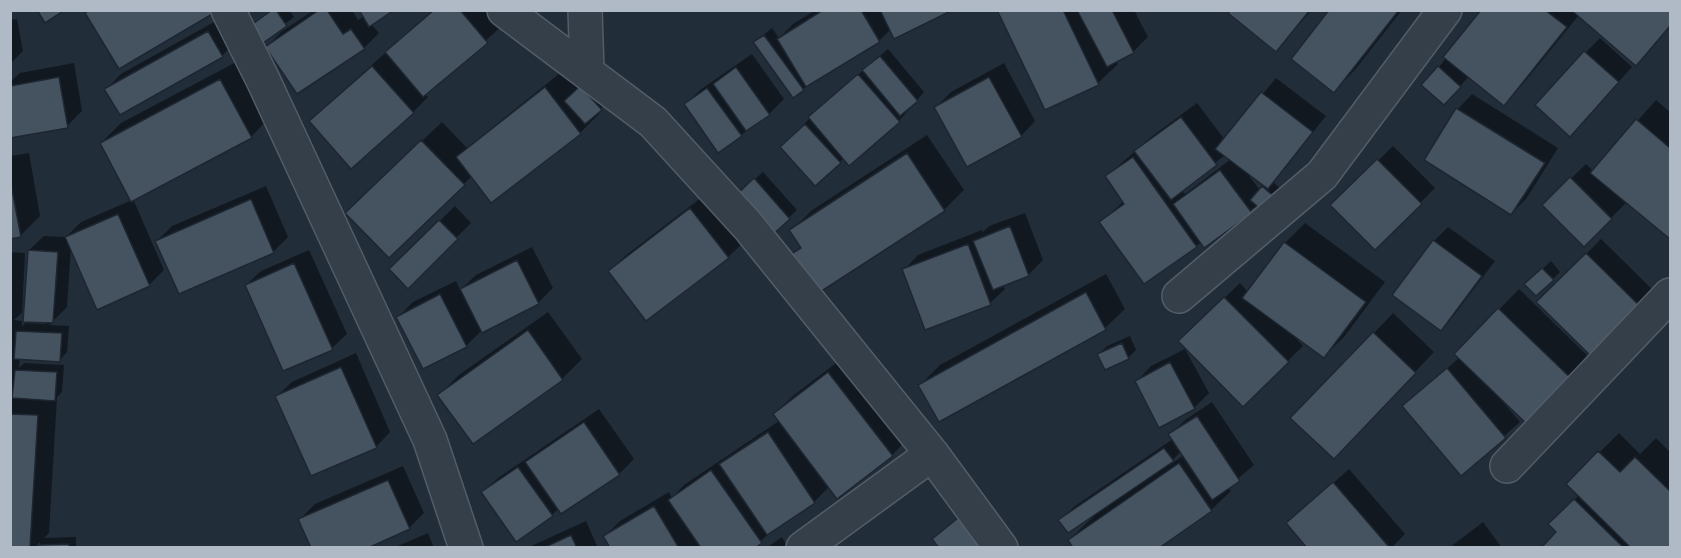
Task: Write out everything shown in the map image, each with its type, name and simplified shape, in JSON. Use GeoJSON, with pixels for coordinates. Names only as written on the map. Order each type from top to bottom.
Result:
{"type":"FeatureCollection","features":[{"type":"Feature","properties":{"kind":"street"},"geometry":{"type":"LineString","coordinates":[[228,10],[263,80],[430,440],[466,548]]}},
{"type":"Feature","properties":{"kind":"street"},"geometry":{"type":"LineString","coordinates":[[504,10],[653,122],[748,226],[932,454],[1001,548]]}},
{"type":"Feature","properties":{"kind":"street"},"geometry":{"type":"LineString","coordinates":[[585,10],[587,72]]}},
{"type":"Feature","properties":{"kind":"street"},"geometry":{"type":"LineString","coordinates":[[1179,296],[1322,175],[1445,10]]}},
{"type":"Feature","properties":{"kind":"street"},"geometry":{"type":"LineString","coordinates":[[1507,466],[1671,295]]}},
{"type":"Feature","properties":{"kind":"street"},"geometry":{"type":"LineString","coordinates":[[803,548],[932,454]]}},
{"type":"Feature","properties":{"kind":"building"},"geometry":{"type":"Polygon","coordinates":[[[37,10],[65,10],[45,23],[37,10]]]}},
{"type":"Feature","properties":{"kind":"building"},"geometry":{"type":"Polygon","coordinates":[[[89,10],[219,10],[119,69],[85,13],[89,10]]]}},
{"type":"Feature","properties":{"kind":"building"},"geometry":{"type":"Polygon","coordinates":[[[272,10],[276,10],[287,26],[263,43],[250,26],[272,10]]]}},
{"type":"Feature","properties":{"kind":"building"},"geometry":{"type":"Polygon","coordinates":[[[319,10],[327,10],[343,34],[351,29],[365,49],[297,94],[265,47],[319,10]]]}},
{"type":"Feature","properties":{"kind":"building"},"geometry":{"type":"Polygon","coordinates":[[[359,10],[394,10],[369,27],[359,10]]]}},
{"type":"Feature","properties":{"kind":"building"},"geometry":{"type":"Polygon","coordinates":[[[434,10],[460,10],[488,43],[423,97],[385,52],[434,10]]]}},
{"type":"Feature","properties":{"kind":"building"},"geometry":{"type":"Polygon","coordinates":[[[823,10],[861,10],[880,42],[806,87],[777,39],[823,10]]]}},
{"type":"Feature","properties":{"kind":"building"},"geometry":{"type":"Polygon","coordinates":[[[880,10],[953,10],[894,39],[880,10]]]}},
{"type":"Feature","properties":{"kind":"building"},"geometry":{"type":"Polygon","coordinates":[[[997,10],[1063,10],[1099,85],[1045,110],[997,10]]]}},
{"type":"Feature","properties":{"kind":"building"},"geometry":{"type":"Polygon","coordinates":[[[1077,10],[1112,10],[1134,53],[1107,67],[1077,10]]]}},
{"type":"Feature","properties":{"kind":"building"},"geometry":{"type":"Polygon","coordinates":[[[1231,10],[1310,10],[1276,52],[1228,13],[1231,10]]]}},
{"type":"Feature","properties":{"kind":"building"},"geometry":{"type":"Polygon","coordinates":[[[1329,10],[1399,10],[1334,93],[1291,59],[1329,10]]]}},
{"type":"Feature","properties":{"kind":"building"},"geometry":{"type":"Polygon","coordinates":[[[1481,10],[1545,10],[1567,27],[1504,106],[1443,57],[1481,10]]]}},
{"type":"Feature","properties":{"kind":"building"},"geometry":{"type":"Polygon","coordinates":[[[1571,10],[1670,10],[1670,26],[1636,66],[1571,10]]]}},
{"type":"Feature","properties":{"kind":"building"},"geometry":{"type":"Polygon","coordinates":[[[208,31],[223,57],[120,115],[104,89],[208,31]]]}},
{"type":"Feature","properties":{"kind":"building"},"geometry":{"type":"Polygon","coordinates":[[[764,35],[804,90],[793,98],[753,42],[764,35]]]}},
{"type":"Feature","properties":{"kind":"building"},"geometry":{"type":"Polygon","coordinates":[[[1584,51],[1619,82],[1570,137],[1535,105],[1584,51]]]}},
{"type":"Feature","properties":{"kind":"building"},"geometry":{"type":"Polygon","coordinates":[[[880,56],[918,101],[900,116],[862,70],[880,56]]]}},
{"type":"Feature","properties":{"kind":"building"},"geometry":{"type":"Polygon","coordinates":[[[372,66],[414,113],[351,169],[309,121],[372,66]]]}},
{"type":"Feature","properties":{"kind":"building"},"geometry":{"type":"Polygon","coordinates":[[[1438,66],[1461,87],[1444,105],[1421,85],[1438,66]]]}},
{"type":"Feature","properties":{"kind":"building"},"geometry":{"type":"Polygon","coordinates":[[[736,67],[770,115],[746,131],[713,84],[736,67]]]}},
{"type":"Feature","properties":{"kind":"building"},"geometry":{"type":"Polygon","coordinates":[[[858,74],[900,122],[849,166],[808,117],[858,74]]]}},
{"type":"Feature","properties":{"kind":"building"},"geometry":{"type":"Polygon","coordinates":[[[59,77],[68,128],[10,138],[10,86],[59,77]]]}},
{"type":"Feature","properties":{"kind":"building"},"geometry":{"type":"Polygon","coordinates":[[[989,77],[1022,137],[967,167],[934,107],[989,77]]]}},
{"type":"Feature","properties":{"kind":"building"},"geometry":{"type":"Polygon","coordinates":[[[220,79],[252,138],[131,202],[100,143],[220,79]]]}},
{"type":"Feature","properties":{"kind":"building"},"geometry":{"type":"Polygon","coordinates":[[[580,86],[602,110],[585,124],[564,101],[580,86]]]}},
{"type":"Feature","properties":{"kind":"building"},"geometry":{"type":"Polygon","coordinates":[[[545,87],[581,134],[491,203],[456,157],[545,87]]]}},
{"type":"Feature","properties":{"kind":"building"},"geometry":{"type":"Polygon","coordinates":[[[707,88],[742,136],[718,153],[684,104],[707,88]]]}},
{"type":"Feature","properties":{"kind":"building"},"geometry":{"type":"Polygon","coordinates":[[[1261,92],[1313,132],[1268,189],[1215,149],[1261,92]]]}},
{"type":"Feature","properties":{"kind":"building"},"geometry":{"type":"Polygon","coordinates":[[[1456,108],[1545,163],[1511,215],[1424,160],[1456,108]]]}},
{"type":"Feature","properties":{"kind":"building"},"geometry":{"type":"Polygon","coordinates":[[[1181,117],[1217,165],[1171,200],[1134,151],[1181,117]]]}},
{"type":"Feature","properties":{"kind":"building"},"geometry":{"type":"Polygon","coordinates":[[[1636,119],[1670,148],[1670,239],[1590,173],[1636,119]]]}},
{"type":"Feature","properties":{"kind":"building"},"geometry":{"type":"Polygon","coordinates":[[[805,124],[841,163],[815,186],[780,147],[805,124]]]}},
{"type":"Feature","properties":{"kind":"building"},"geometry":{"type":"Polygon","coordinates":[[[421,140],[465,185],[389,258],[345,213],[421,140]]]}},
{"type":"Feature","properties":{"kind":"building"},"geometry":{"type":"Polygon","coordinates":[[[907,153],[945,211],[817,294],[791,254],[801,248],[789,230],[907,153]]]}},
{"type":"Feature","properties":{"kind":"building"},"geometry":{"type":"Polygon","coordinates":[[[1133,157],[1197,247],[1144,284],[1099,222],[1124,204],[1105,176],[1133,157]]]}},
{"type":"Feature","properties":{"kind":"building"},"geometry":{"type":"Polygon","coordinates":[[[1377,159],[1422,204],[1375,250],[1330,205],[1377,159]]]}},
{"type":"Feature","properties":{"kind":"building"},"geometry":{"type":"Polygon","coordinates":[[[1220,170],[1252,213],[1204,248],[1173,204],[1220,170]]]}},
{"type":"Feature","properties":{"kind":"building"},"geometry":{"type":"Polygon","coordinates":[[[1570,177],[1612,219],[1584,247],[1542,205],[1570,177]]]}},
{"type":"Feature","properties":{"kind":"building"},"geometry":{"type":"Polygon","coordinates":[[[754,178],[790,219],[769,238],[733,198],[754,178]]]}},
{"type":"Feature","properties":{"kind":"building"},"geometry":{"type":"Polygon","coordinates":[[[10,179],[21,237],[10,239],[10,179]]]}},
{"type":"Feature","properties":{"kind":"building"},"geometry":{"type":"Polygon","coordinates":[[[1262,186],[1278,200],[1266,214],[1250,200],[1262,186]]]}},
{"type":"Feature","properties":{"kind":"building"},"geometry":{"type":"Polygon","coordinates":[[[251,199],[274,253],[179,294],[155,241],[251,199]]]}},
{"type":"Feature","properties":{"kind":"building"},"geometry":{"type":"Polygon","coordinates":[[[690,208],[729,258],[646,321],[608,271],[690,208]]]}},
{"type":"Feature","properties":{"kind":"building"},"geometry":{"type":"Polygon","coordinates":[[[118,214],[150,286],[97,310],[65,237],[118,214]]]}},
{"type":"Feature","properties":{"kind":"building"},"geometry":{"type":"Polygon","coordinates":[[[439,220],[458,239],[408,289],[389,269],[439,220]]]}},
{"type":"Feature","properties":{"kind":"building"},"geometry":{"type":"Polygon","coordinates":[[[1010,226],[1029,276],[993,290],[973,241],[1010,226]]]}},
{"type":"Feature","properties":{"kind":"building"},"geometry":{"type":"Polygon","coordinates":[[[1433,240],[1482,276],[1441,331],[1392,295],[1433,240]]]}},
{"type":"Feature","properties":{"kind":"building"},"geometry":{"type":"Polygon","coordinates":[[[1284,242],[1366,302],[1324,358],[1242,298],[1284,242]]]}},
{"type":"Feature","properties":{"kind":"building"},"geometry":{"type":"Polygon","coordinates":[[[968,244],[991,305],[925,330],[902,269],[968,244]]]}},
{"type":"Feature","properties":{"kind":"building"},"geometry":{"type":"Polygon","coordinates":[[[28,250],[58,252],[53,323],[23,322],[28,250]]]}},
{"type":"Feature","properties":{"kind":"building"},"geometry":{"type":"Polygon","coordinates":[[[1586,253],[1647,313],[1597,362],[1536,302],[1586,253]]]}},
{"type":"Feature","properties":{"kind":"building"},"geometry":{"type":"Polygon","coordinates":[[[517,260],[539,304],[482,333],[460,289],[517,260]]]}},
{"type":"Feature","properties":{"kind":"building"},"geometry":{"type":"Polygon","coordinates":[[[294,263],[333,350],[283,371],[245,285],[294,263]]]}},
{"type":"Feature","properties":{"kind":"building"},"geometry":{"type":"Polygon","coordinates":[[[1542,268],[1554,280],[1536,296],[1524,284],[1542,268]]]}},
{"type":"Feature","properties":{"kind":"building"},"geometry":{"type":"Polygon","coordinates":[[[1086,292],[1106,330],[939,422],[918,385],[1086,292]]]}},
{"type":"Feature","properties":{"kind":"building"},"geometry":{"type":"Polygon","coordinates":[[[440,294],[467,347],[423,369],[396,317],[440,294]]]}},
{"type":"Feature","properties":{"kind":"building"},"geometry":{"type":"Polygon","coordinates":[[[1224,297],[1289,362],[1243,407],[1178,341],[1224,297]]]}},
{"type":"Feature","properties":{"kind":"building"},"geometry":{"type":"Polygon","coordinates":[[[1498,308],[1577,384],[1532,429],[1454,354],[1498,308]]]}},
{"type":"Feature","properties":{"kind":"building"},"geometry":{"type":"Polygon","coordinates":[[[528,330],[563,380],[473,444],[437,395],[528,330]]]}},
{"type":"Feature","properties":{"kind":"building"},"geometry":{"type":"Polygon","coordinates":[[[16,331],[62,333],[60,362],[14,359],[16,331]]]}},
{"type":"Feature","properties":{"kind":"building"},"geometry":{"type":"Polygon","coordinates":[[[1373,332],[1416,373],[1334,459],[1290,418],[1373,332]]]}},
{"type":"Feature","properties":{"kind":"building"},"geometry":{"type":"Polygon","coordinates":[[[1122,343],[1129,359],[1105,370],[1097,354],[1122,343]]]}},
{"type":"Feature","properties":{"kind":"building"},"geometry":{"type":"Polygon","coordinates":[[[1170,362],[1195,409],[1159,428],[1135,381],[1170,362]]]}},
{"type":"Feature","properties":{"kind":"building"},"geometry":{"type":"Polygon","coordinates":[[[341,367],[377,448],[311,476],[275,396],[341,367]]]}},
{"type":"Feature","properties":{"kind":"building"},"geometry":{"type":"Polygon","coordinates":[[[1447,368],[1506,438],[1461,476],[1402,406],[1447,368]]]}},
{"type":"Feature","properties":{"kind":"building"},"geometry":{"type":"Polygon","coordinates":[[[15,370],[57,372],[55,401],[12,398],[15,370]]]}},
{"type":"Feature","properties":{"kind":"building"},"geometry":{"type":"Polygon","coordinates":[[[828,372],[893,456],[837,499],[773,414],[828,372]]]}},
{"type":"Feature","properties":{"kind":"building"},"geometry":{"type":"Polygon","coordinates":[[[10,414],[38,415],[30,548],[10,548],[10,414]]]}},
{"type":"Feature","properties":{"kind":"building"},"geometry":{"type":"Polygon","coordinates":[[[1197,416],[1240,481],[1212,500],[1168,434],[1197,416]]]}},
{"type":"Feature","properties":{"kind":"building"},"geometry":{"type":"Polygon","coordinates":[[[584,422],[620,475],[561,514],[525,462],[584,422]]]}},
{"type":"Feature","properties":{"kind":"building"},"geometry":{"type":"Polygon","coordinates":[[[768,432],[815,503],[767,535],[719,464],[768,432]]]}},
{"type":"Feature","properties":{"kind":"building"},"geometry":{"type":"Polygon","coordinates":[[[1164,448],[1174,461],[1068,533],[1058,520],[1164,448]]]}},
{"type":"Feature","properties":{"kind":"building"},"geometry":{"type":"Polygon","coordinates":[[[1598,451],[1620,472],[1635,457],[1670,491],[1670,548],[1631,548],[1566,484],[1598,451]]]}},
{"type":"Feature","properties":{"kind":"building"},"geometry":{"type":"Polygon","coordinates":[[[1179,463],[1212,511],[1159,548],[1073,548],[1068,540],[1179,463]]]}},
{"type":"Feature","properties":{"kind":"building"},"geometry":{"type":"Polygon","coordinates":[[[518,467],[553,516],[516,542],[481,492],[518,467]]]}},
{"type":"Feature","properties":{"kind":"building"},"geometry":{"type":"Polygon","coordinates":[[[711,470],[762,543],[755,548],[701,548],[668,500],[711,470]]]}},
{"type":"Feature","properties":{"kind":"building"},"geometry":{"type":"Polygon","coordinates":[[[388,480],[410,529],[368,548],[311,548],[298,519],[388,480]]]}},
{"type":"Feature","properties":{"kind":"building"},"geometry":{"type":"Polygon","coordinates":[[[1333,482],[1390,548],[1307,548],[1286,523],[1333,482]]]}},
{"type":"Feature","properties":{"kind":"building"},"geometry":{"type":"Polygon","coordinates":[[[1574,499],[1624,548],[1541,548],[1556,532],[1548,524],[1574,499]]]}},
{"type":"Feature","properties":{"kind":"building"},"geometry":{"type":"Polygon","coordinates":[[[654,506],[679,548],[610,548],[603,536],[654,506]]]}},
{"type":"Feature","properties":{"kind":"building"},"geometry":{"type":"Polygon","coordinates":[[[958,518],[981,548],[939,548],[932,539],[958,518]]]}},
{"type":"Feature","properties":{"kind":"building"},"geometry":{"type":"Polygon","coordinates":[[[571,535],[577,548],[543,548],[571,535]]]}},
{"type":"Feature","properties":{"kind":"building"},"geometry":{"type":"Polygon","coordinates":[[[69,544],[69,548],[39,548],[39,545],[69,544]]]}}]}
